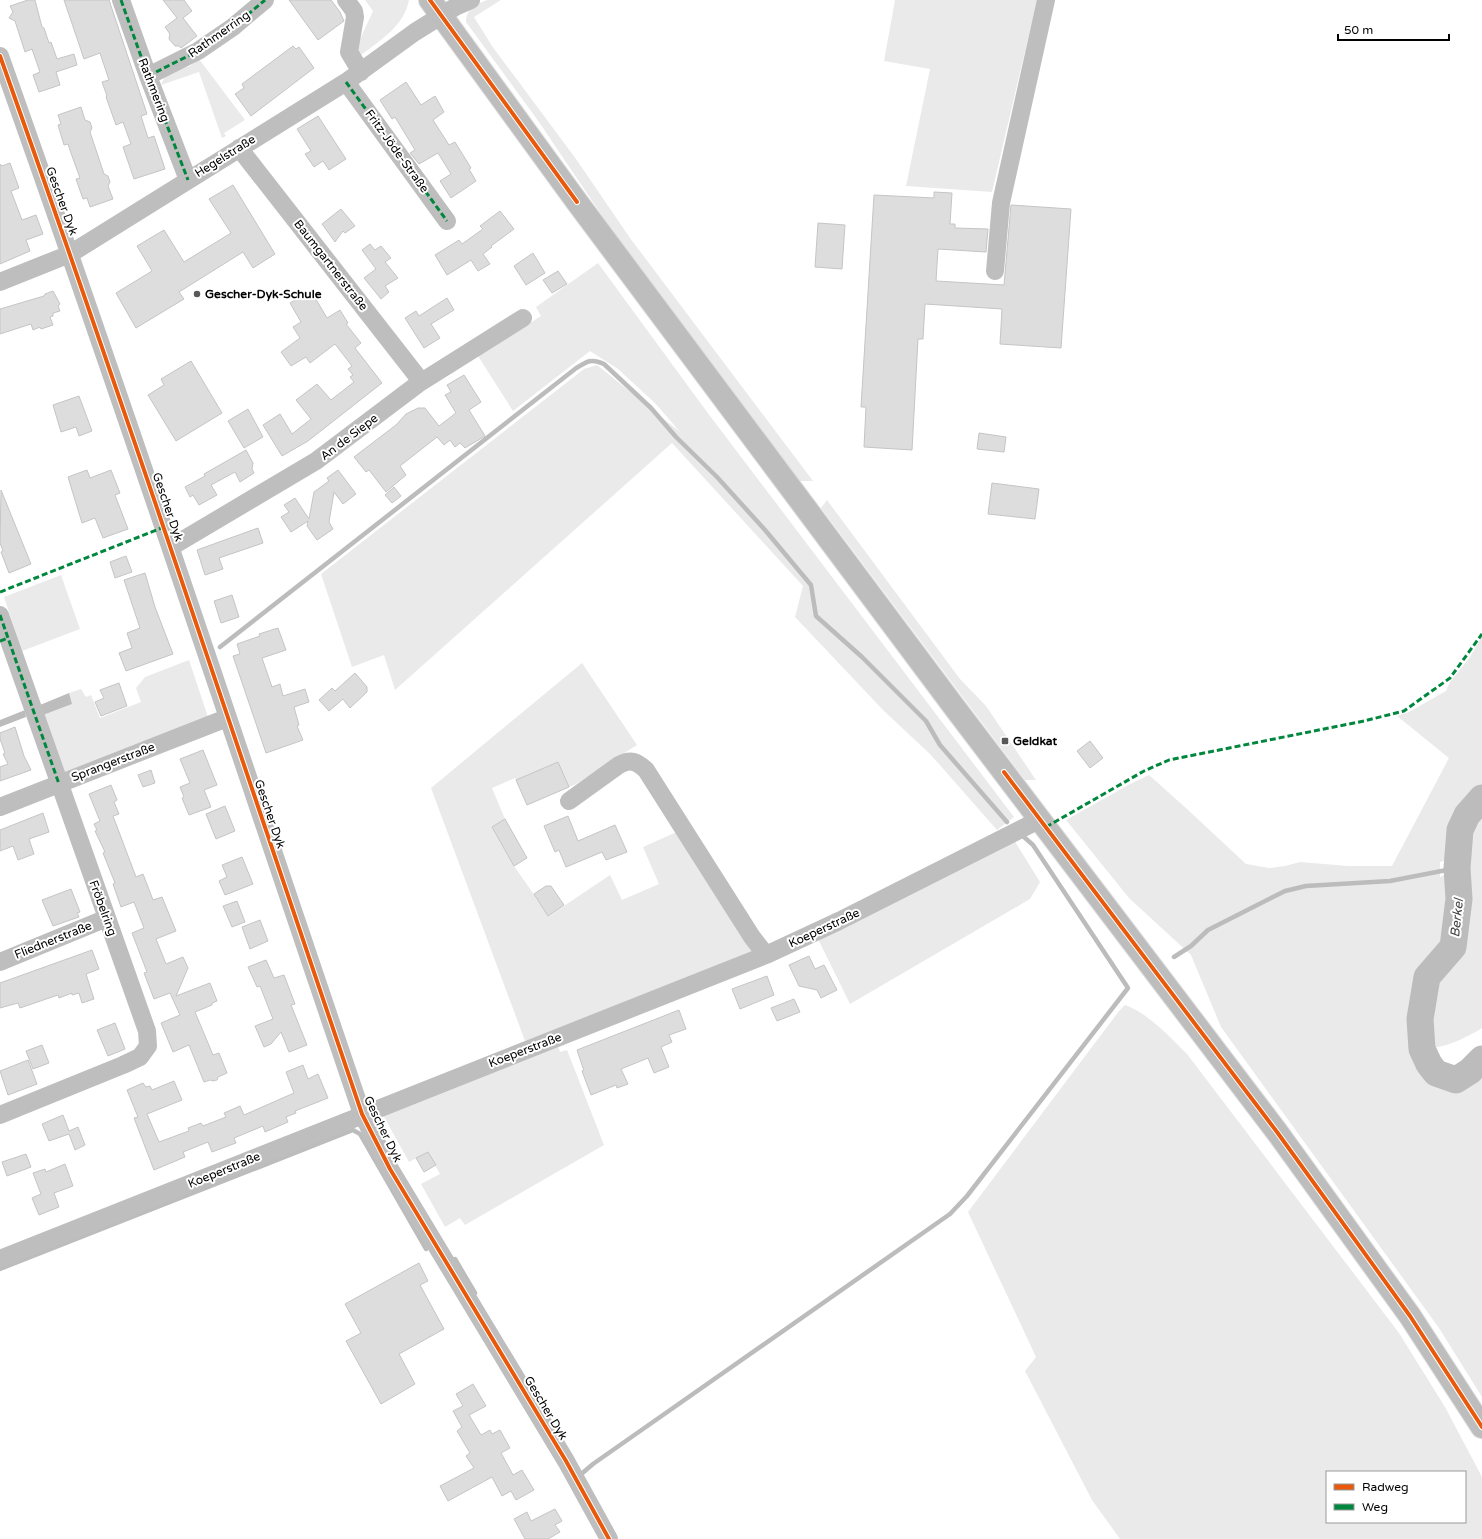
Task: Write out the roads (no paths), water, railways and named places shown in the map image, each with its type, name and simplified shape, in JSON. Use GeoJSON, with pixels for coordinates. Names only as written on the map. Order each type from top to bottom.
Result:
{"type":"FeatureCollection","features":[{"type":"Feature","properties":{"kind":"main road"},"geometry":{"type":"LineString","coordinates":[[436,8],[582,208],[1039,820],[1291,1150],[1410,1316],[1482,1427]]}},
{"type":"Feature","properties":{"kind":"street","name":"Rathmering"},"geometry":{"type":"LineString","coordinates":[[121,0],[148,76],[188,180]]}},
{"type":"Feature","properties":{"kind":"street","name":"Rathmerring"},"geometry":{"type":"LineString","coordinates":[[148,76],[204,48],[233,27],[265,0]]}},
{"type":"Feature","properties":{"kind":"street"},"geometry":{"type":"LineString","coordinates":[[346,0],[354,11],[355,17],[349,52],[368,67]]}},
{"type":"Feature","properties":{"kind":"street","name":"Hegelstraße"},"geometry":{"type":"LineString","coordinates":[[0,282],[70,254],[346,82],[415,32],[436,8],[455,7],[471,0]]}},
{"type":"Feature","properties":{"kind":"street"},"geometry":{"type":"LineString","coordinates":[[995,271],[1001,203],[1046,0]]}},
{"type":"Feature","properties":{"kind":"street","name":"Gescher Dyk"},"geometry":{"type":"LineString","coordinates":[[0,56],[171,547],[227,718],[362,1114],[390,1169],[566,1461],[609,1539]]}},
{"type":"Feature","properties":{"kind":"street","name":"Fritz-Jöde-Straße"},"geometry":{"type":"LineString","coordinates":[[346,82],[447,220]]}},
{"type":"Feature","properties":{"kind":"street","name":"Baumgartnerstraße"},"geometry":{"type":"LineString","coordinates":[[239,148],[417,376],[418,384]]}},
{"type":"Feature","properties":{"kind":"street","name":"An de Siepe"},"geometry":{"type":"LineString","coordinates":[[171,547],[316,461],[418,384],[523,318]]}},
{"type":"Feature","properties":{"kind":"street","name":"Fröbelring"},"geometry":{"type":"LineString","coordinates":[[0,615],[4,639],[59,784],[147,1031],[148,1046],[140,1057],[124,1065],[0,1115]]}},
{"type":"Feature","properties":{"kind":"street","name":"Sprangerstraße"},"geometry":{"type":"LineString","coordinates":[[0,806],[227,718]]}},
{"type":"Feature","properties":{"kind":"street"},"geometry":{"type":"LineString","coordinates":[[570,801],[619,765],[633,761],[638,763],[646,770],[752,937],[766,955]]}},
{"type":"Feature","properties":{"kind":"street","name":"Koeperstraße"},"geometry":{"type":"LineString","coordinates":[[0,1259],[362,1114],[766,955],[853,914],[1039,820]]}},
{"type":"Feature","properties":{"kind":"street","name":"Fliednerstraße"},"geometry":{"type":"LineString","coordinates":[[0,962],[107,918]]}},
{"type":"Feature","properties":{"kind":"waterway"},"geometry":{"type":"LineString","coordinates":[[220,647],[575,369],[586,362],[596,361],[604,364],[651,408],[676,437],[717,477],[765,530],[811,585],[816,616],[862,657],[926,721],[940,745],[1007,822]]}},
{"type":"Feature","properties":{"kind":"waterway","name":"Berkel"},"geometry":{"type":"LineString","coordinates":[[1482,798],[1467,815],[1460,830],[1457,868],[1459,899],[1453,947],[1427,977],[1420,1019],[1422,1049],[1429,1064],[1436,1073],[1456,1080],[1470,1071],[1482,1059]]}},
{"type":"Feature","properties":{"kind":"waterway"},"geometry":{"type":"LineString","coordinates":[[579,1476],[593,1464],[950,1214],[967,1196],[1128,988],[1033,845],[1024,837]]}},
{"type":"Feature","properties":{"kind":"waterway"},"geometry":{"type":"LineString","coordinates":[[1174,957],[1191,946],[1208,930],[1285,891],[1306,886],[1390,881],[1457,868]]}},
{"type":"Feature","properties":{"kind":"waterway"},"geometry":{"type":"LineString","coordinates":[[0,1269],[353,1130],[360,1134],[426,1249]]}},
{"type":"Feature","properties":{"kind":"waterway"},"geometry":{"type":"LineString","coordinates":[[455,1259],[475,1293]]}},
{"type":"Feature","properties":{"kind":"place","name":"Gescher-Dyk-Schule"},"geometry":{"type":"Point","coordinates":[197,294]}},
{"type":"Feature","properties":{"kind":"place","name":"Geldkat"},"geometry":{"type":"Point","coordinates":[1005,741]}}]}
